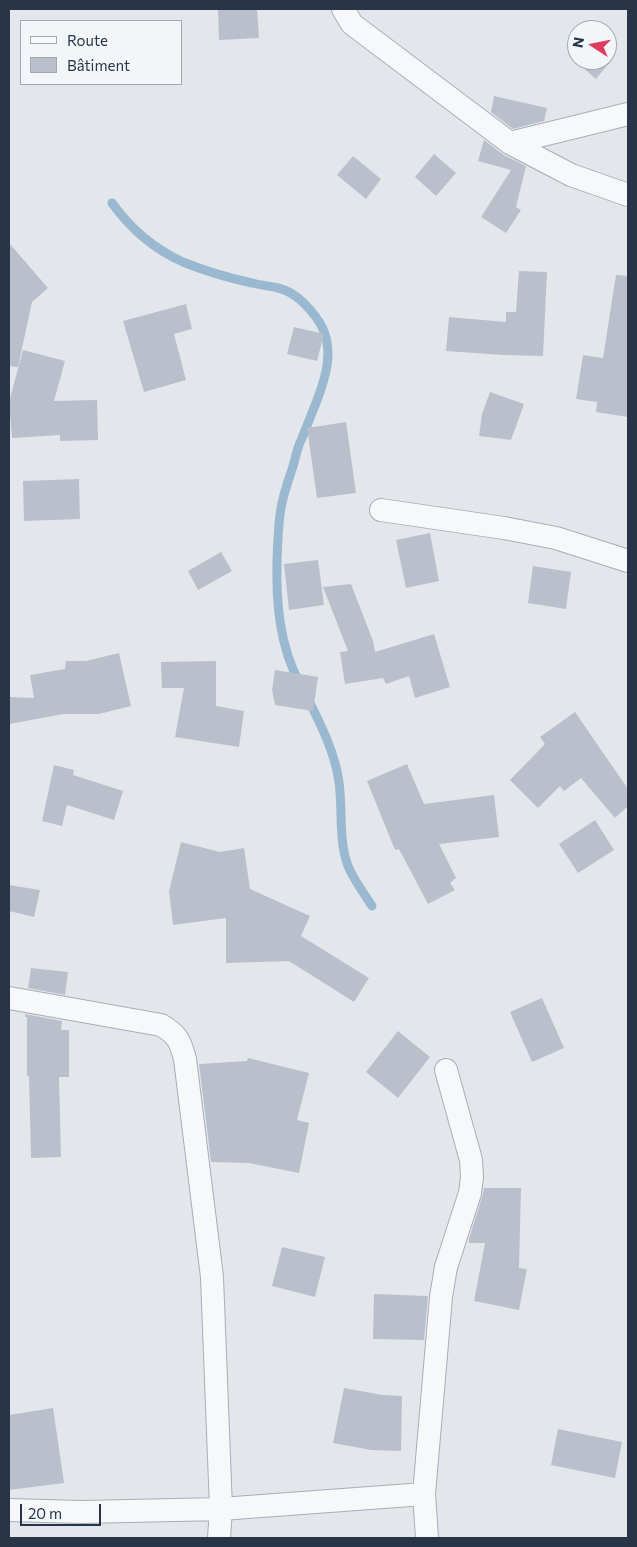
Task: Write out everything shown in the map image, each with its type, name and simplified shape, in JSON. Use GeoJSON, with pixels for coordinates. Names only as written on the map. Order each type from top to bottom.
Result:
{"type":"FeatureCollection","features":[{"type":"Feature","properties":{"kind":"street"},"geometry":{"type":"LineString","coordinates":[[343,9],[352,24],[510,143],[571,175],[628,196]]}},
{"type":"Feature","properties":{"kind":"street"},"geometry":{"type":"LineString","coordinates":[[510,143],[628,114]]}},
{"type":"Feature","properties":{"kind":"street"},"geometry":{"type":"LineString","coordinates":[[381,510],[504,528],[556,538],[628,562]]}},
{"type":"Feature","properties":{"kind":"street"},"geometry":{"type":"LineString","coordinates":[[9,998],[161,1025],[174,1033],[181,1044],[185,1059],[212,1277],[221,1509],[219,1538]]}},
{"type":"Feature","properties":{"kind":"street"},"geometry":{"type":"LineString","coordinates":[[427,1538],[424,1494],[441,1297],[446,1267],[470,1193],[472,1177],[471,1160],[446,1070]]}},
{"type":"Feature","properties":{"kind":"street"},"geometry":{"type":"LineString","coordinates":[[9,1510],[82,1512],[221,1509],[424,1494]]}},
{"type":"Feature","properties":{"kind":"building"},"geometry":{"type":"Polygon","coordinates":[[[218,9],[257,9],[259,38],[219,40],[218,9]]]}},
{"type":"Feature","properties":{"kind":"building"},"geometry":{"type":"Polygon","coordinates":[[[586,70],[603,70],[596,79],[586,70]]]}},
{"type":"Feature","properties":{"kind":"building"},"geometry":{"type":"Polygon","coordinates":[[[494,96],[547,108],[544,121],[513,129],[491,112],[494,96]]]}},
{"type":"Feature","properties":{"kind":"building"},"geometry":{"type":"Polygon","coordinates":[[[484,140],[504,155],[526,166],[516,207],[521,210],[506,233],[481,217],[511,170],[478,161],[484,140]]]}},
{"type":"Feature","properties":{"kind":"building"},"geometry":{"type":"Polygon","coordinates":[[[434,154],[456,173],[436,196],[415,177],[434,154]]]}},
{"type":"Feature","properties":{"kind":"building"},"geometry":{"type":"Polygon","coordinates":[[[353,156],[381,179],[366,199],[337,175],[353,156]]]}},
{"type":"Feature","properties":{"kind":"building"},"geometry":{"type":"Polygon","coordinates":[[[9,243],[48,288],[32,302],[18,367],[9,366],[9,243]]]}},
{"type":"Feature","properties":{"kind":"building"},"geometry":{"type":"Polygon","coordinates":[[[519,271],[547,272],[543,356],[446,351],[449,317],[506,322],[506,312],[516,312],[519,271]]]}},
{"type":"Feature","properties":{"kind":"building"},"geometry":{"type":"Polygon","coordinates":[[[616,275],[628,276],[628,417],[596,412],[597,402],[576,399],[583,355],[603,358],[616,275]]]}},
{"type":"Feature","properties":{"kind":"building"},"geometry":{"type":"Polygon","coordinates":[[[186,304],[192,329],[174,334],[186,380],[144,392],[123,321],[186,304]]]}},
{"type":"Feature","properties":{"kind":"building"},"geometry":{"type":"Polygon","coordinates":[[[294,327],[324,334],[317,361],[287,354],[294,327]]]}},
{"type":"Feature","properties":{"kind":"building"},"geometry":{"type":"Polygon","coordinates":[[[23,350],[65,361],[54,401],[97,400],[98,440],[60,441],[60,435],[12,438],[9,402],[23,350]]]}},
{"type":"Feature","properties":{"kind":"building"},"geometry":{"type":"Polygon","coordinates":[[[490,392],[524,404],[511,440],[479,436],[482,414],[490,392]]]}},
{"type":"Feature","properties":{"kind":"building"},"geometry":{"type":"Polygon","coordinates":[[[346,422],[356,493],[317,498],[307,428],[346,422]]]}},
{"type":"Feature","properties":{"kind":"building"},"geometry":{"type":"Polygon","coordinates":[[[79,479],[80,519],[24,521],[23,481],[79,479]]]}},
{"type":"Feature","properties":{"kind":"building"},"geometry":{"type":"Polygon","coordinates":[[[430,533],[439,581],[406,588],[396,540],[430,533]]]}},
{"type":"Feature","properties":{"kind":"building"},"geometry":{"type":"Polygon","coordinates":[[[221,552],[232,571],[198,590],[188,571],[221,552]]]}},
{"type":"Feature","properties":{"kind":"building"},"geometry":{"type":"Polygon","coordinates":[[[318,560],[324,605],[289,610],[284,564],[318,560]]]}},
{"type":"Feature","properties":{"kind":"building"},"geometry":{"type":"Polygon","coordinates":[[[533,566],[571,572],[566,609],[528,603],[533,566]]]}},
{"type":"Feature","properties":{"kind":"building"},"geometry":{"type":"Polygon","coordinates":[[[351,584],[373,641],[375,652],[434,634],[450,687],[415,698],[409,676],[386,684],[383,678],[345,684],[340,652],[348,651],[323,587],[351,584]]]}},
{"type":"Feature","properties":{"kind":"building"},"geometry":{"type":"Polygon","coordinates":[[[119,653],[131,706],[99,714],[64,714],[9,724],[9,697],[34,698],[30,675],[65,669],[66,661],[86,661],[119,653]]]}},
{"type":"Feature","properties":{"kind":"building"},"geometry":{"type":"Polygon","coordinates":[[[216,661],[216,706],[244,711],[239,747],[175,737],[184,688],[162,688],[161,662],[216,661]]]}},
{"type":"Feature","properties":{"kind":"building"},"geometry":{"type":"Polygon","coordinates":[[[275,670],[318,677],[313,711],[275,705],[272,690],[275,670]]]}},
{"type":"Feature","properties":{"kind":"building"},"geometry":{"type":"Polygon","coordinates":[[[575,712],[628,789],[628,806],[615,818],[581,778],[564,791],[560,786],[538,808],[510,780],[545,744],[540,737],[575,712]]]}},
{"type":"Feature","properties":{"kind":"building"},"geometry":{"type":"Polygon","coordinates":[[[407,764],[424,804],[494,795],[499,837],[439,844],[456,878],[450,883],[455,890],[428,904],[399,849],[395,850],[367,781],[407,764]]]}},
{"type":"Feature","properties":{"kind":"building"},"geometry":{"type":"Polygon","coordinates":[[[54,765],[74,770],[73,775],[123,791],[114,820],[67,805],[62,826],[42,821],[54,765]]]}},
{"type":"Feature","properties":{"kind":"building"},"geometry":{"type":"Polygon","coordinates":[[[595,820],[614,850],[578,873],[559,844],[595,820]]]}},
{"type":"Feature","properties":{"kind":"building"},"geometry":{"type":"Polygon","coordinates":[[[181,842],[220,852],[244,848],[250,889],[310,916],[301,936],[369,978],[354,1002],[289,961],[226,963],[226,918],[173,925],[169,891],[181,842]]]}},
{"type":"Feature","properties":{"kind":"building"},"geometry":{"type":"Polygon","coordinates":[[[9,885],[40,890],[34,917],[9,911],[9,885]]]}},
{"type":"Feature","properties":{"kind":"building"},"geometry":{"type":"Polygon","coordinates":[[[31,968],[68,972],[65,995],[28,988],[31,968]]]}},
{"type":"Feature","properties":{"kind":"building"},"geometry":{"type":"Polygon","coordinates":[[[542,998],[564,1048],[532,1062],[510,1012],[542,998]]]}},
{"type":"Feature","properties":{"kind":"building"},"geometry":{"type":"Polygon","coordinates":[[[25,1014],[62,1021],[61,1030],[69,1030],[69,1077],[59,1077],[61,1157],[31,1158],[29,1076],[27,1076],[27,1017],[25,1017],[25,1014]]]}},
{"type":"Feature","properties":{"kind":"building"},"geometry":{"type":"Polygon","coordinates":[[[398,1031],[430,1057],[398,1098],[366,1072],[398,1031]]]}},
{"type":"Feature","properties":{"kind":"building"},"geometry":{"type":"Polygon","coordinates":[[[248,1058],[309,1073],[297,1120],[309,1123],[299,1173],[249,1163],[211,1162],[199,1064],[247,1061],[248,1058]]]}},
{"type":"Feature","properties":{"kind":"building"},"geometry":{"type":"Polygon","coordinates":[[[484,1188],[521,1188],[519,1268],[527,1269],[519,1310],[474,1301],[485,1243],[469,1243],[469,1239],[484,1188]]]}},
{"type":"Feature","properties":{"kind":"building"},"geometry":{"type":"Polygon","coordinates":[[[282,1247],[325,1257],[315,1297],[272,1286],[282,1247]]]}},
{"type":"Feature","properties":{"kind":"building"},"geometry":{"type":"Polygon","coordinates":[[[374,1294],[428,1296],[424,1340],[373,1339],[374,1294]]]}},
{"type":"Feature","properties":{"kind":"building"},"geometry":{"type":"Polygon","coordinates":[[[344,1388],[382,1395],[402,1396],[401,1451],[371,1450],[333,1443],[344,1388]]]}},
{"type":"Feature","properties":{"kind":"building"},"geometry":{"type":"Polygon","coordinates":[[[53,1408],[64,1483],[9,1490],[9,1415],[53,1408]]]}},
{"type":"Feature","properties":{"kind":"building"},"geometry":{"type":"Polygon","coordinates":[[[558,1429],[622,1442],[615,1478],[551,1465],[558,1429]]]}},
{"type":"Feature","properties":{"kind":"waterway"},"geometry":{"type":"LineString","coordinates":[[112,203],[143,237],[172,257],[217,274],[278,288],[291,293],[312,312],[325,333],[328,353],[326,373],[297,450],[283,498],[278,531],[277,575],[280,623],[287,654],[300,684]]}},
{"type":"Feature","properties":{"kind":"waterway"},"geometry":{"type":"LineString","coordinates":[[308,699],[327,739],[337,771],[343,846],[348,866],[372,906]]}}]}
